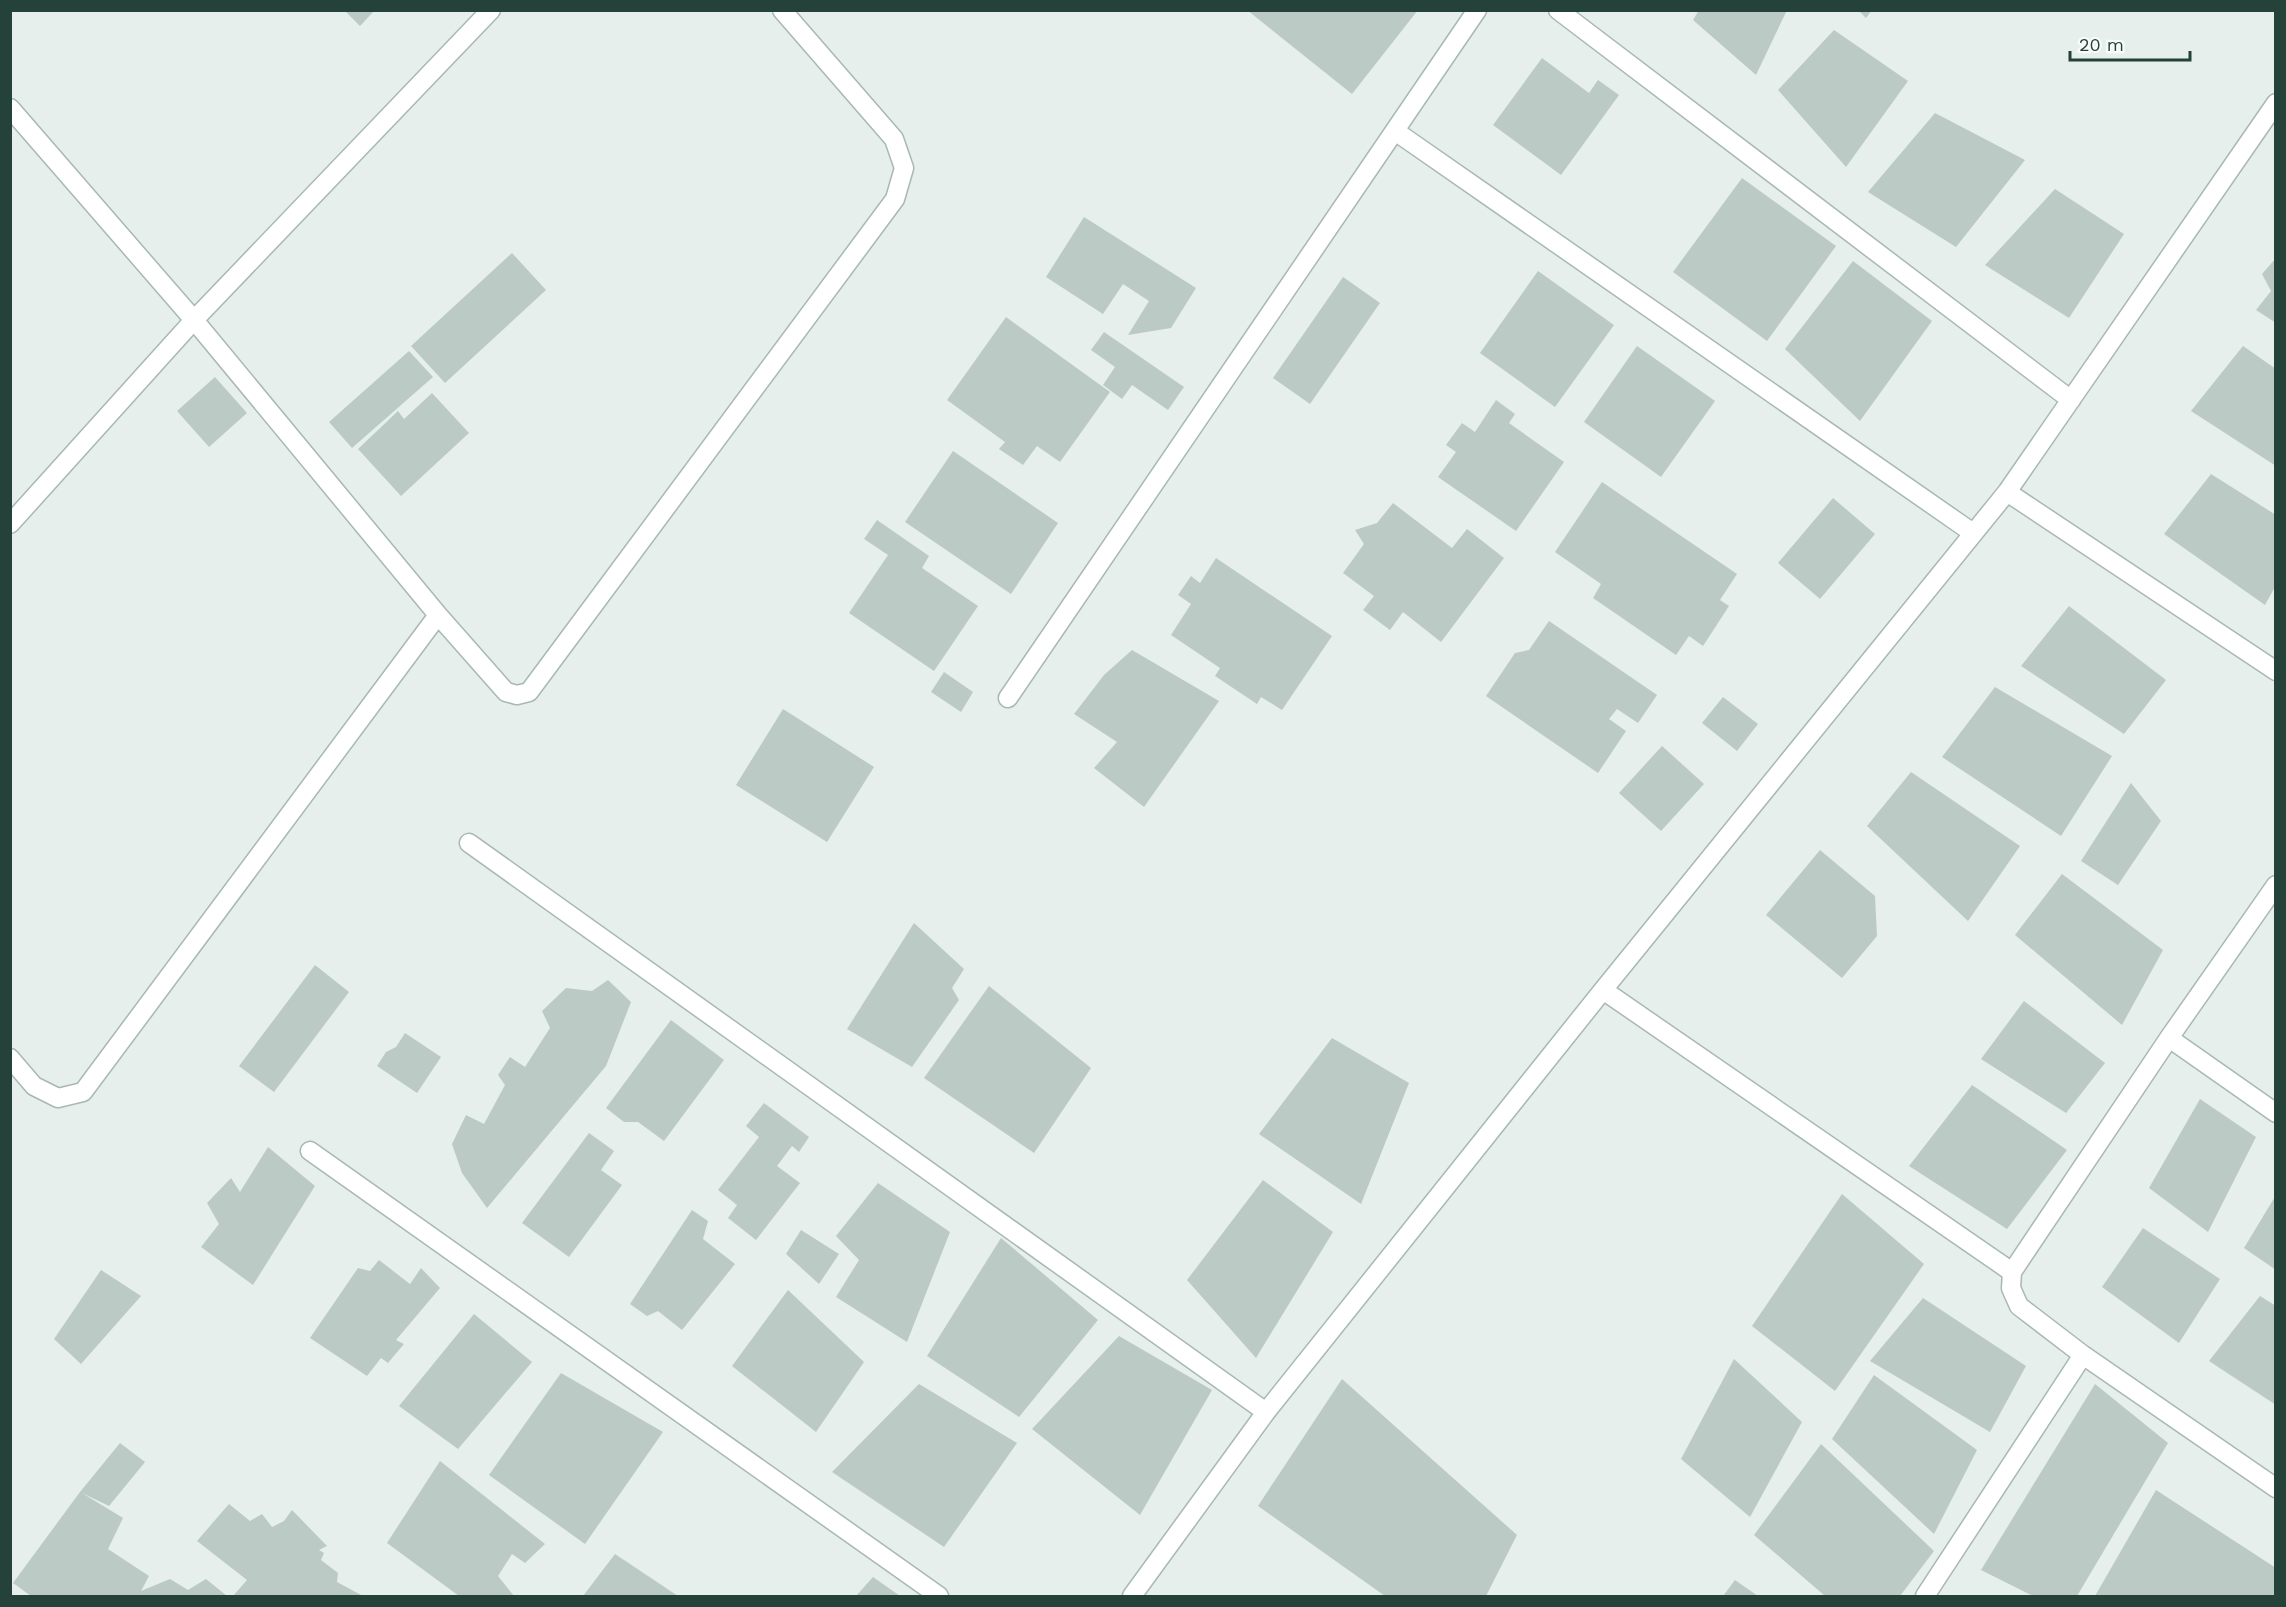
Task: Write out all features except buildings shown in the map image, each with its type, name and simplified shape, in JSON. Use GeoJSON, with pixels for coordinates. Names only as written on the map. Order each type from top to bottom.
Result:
{"type":"FeatureCollection","features":[{"type":"Feature","properties":{"kind":"street"},"geometry":{"type":"LineString","coordinates":[[10,524],[194,320],[491,10]]}},
{"type":"Feature","properties":{"kind":"street"},"geometry":{"type":"LineString","coordinates":[[10,108],[194,320],[438,615],[506,692],[517,695],[529,692],[895,199],[904,168],[894,139],[782,10]]}},
{"type":"Feature","properties":{"kind":"street"},"geometry":{"type":"LineString","coordinates":[[1008,698],[1477,10]]}},
{"type":"Feature","properties":{"kind":"street"},"geometry":{"type":"LineString","coordinates":[[1558,10],[2071,400]]}},
{"type":"Feature","properties":{"kind":"street"},"geometry":{"type":"LineString","coordinates":[[1132,1596],[1266,1412],[1603,990],[2007,492],[2276,103]]}},
{"type":"Feature","properties":{"kind":"street"},"geometry":{"type":"LineString","coordinates":[[1395,131],[1973,533]]}},
{"type":"Feature","properties":{"kind":"street"},"geometry":{"type":"LineString","coordinates":[[2007,492],[2276,671]]}},
{"type":"Feature","properties":{"kind":"street"},"geometry":{"type":"LineString","coordinates":[[10,1058],[34,1086],[57,1098],[83,1092],[438,615]]}},
{"type":"Feature","properties":{"kind":"street"},"geometry":{"type":"LineString","coordinates":[[469,843],[1266,1412]]}},
{"type":"Feature","properties":{"kind":"street"},"geometry":{"type":"LineString","coordinates":[[2276,885],[2169,1038],[2012,1272],[2011,1288],[2019,1306],[2084,1356],[2276,1488]]}},
{"type":"Feature","properties":{"kind":"street"},"geometry":{"type":"LineString","coordinates":[[1603,990],[2012,1272]]}},
{"type":"Feature","properties":{"kind":"street"},"geometry":{"type":"LineString","coordinates":[[2169,1038],[2276,1113]]}},
{"type":"Feature","properties":{"kind":"street"},"geometry":{"type":"LineString","coordinates":[[310,1151],[939,1596]]}},
{"type":"Feature","properties":{"kind":"street"},"geometry":{"type":"LineString","coordinates":[[1926,1596],[2084,1356]]}}]}
